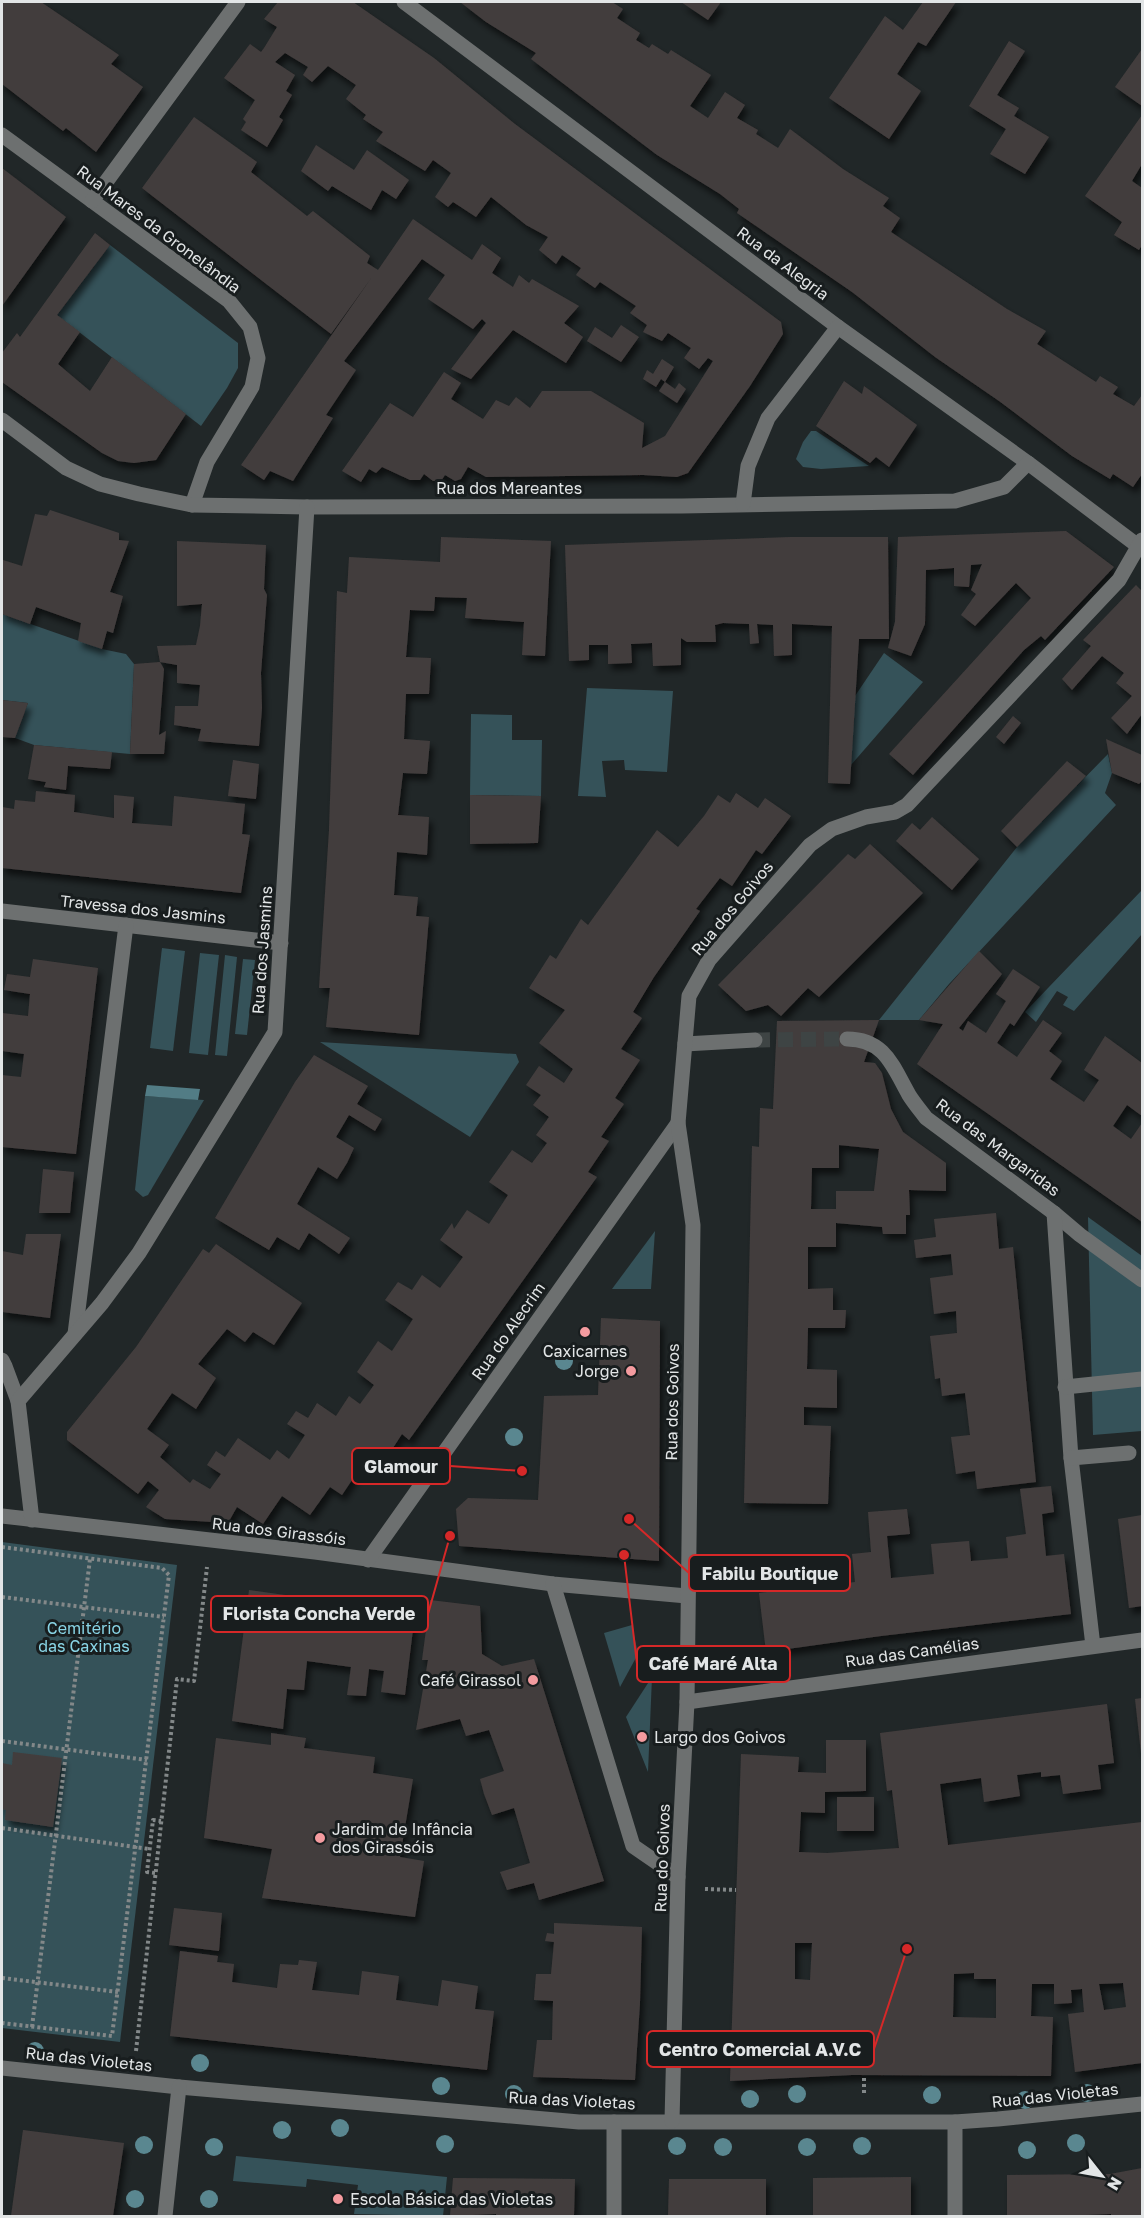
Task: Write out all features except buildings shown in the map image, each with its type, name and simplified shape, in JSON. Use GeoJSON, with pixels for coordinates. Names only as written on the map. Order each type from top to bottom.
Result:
{"type":"FeatureCollection","features":[{"type":"Feature","properties":{"kind":"street"},"geometry":{"type":"LineString","coordinates":[[92,201],[238,2]]}},
{"type":"Feature","properties":{"kind":"street","name":"Rua da Alegria"},"geometry":{"type":"LineString","coordinates":[[404,2],[838,327],[1142,545]]}},
{"type":"Feature","properties":{"kind":"street","name":"Rua Mares da Gronelândia"},"geometry":{"type":"LineString","coordinates":[[2,135],[229,302],[250,327],[258,358],[252,387],[207,462],[192,505]]}},
{"type":"Feature","properties":{"kind":"street"},"geometry":{"type":"LineString","coordinates":[[743,504],[748,466],[768,418],[838,327]]}},
{"type":"Feature","properties":{"kind":"street","name":"Rua dos Mareantes"},"geometry":{"type":"LineString","coordinates":[[2,420],[66,468],[100,483],[192,505],[307,507],[955,501],[1004,487],[1028,463]]}},
{"type":"Feature","properties":{"kind":"street","name":"Rua dos Jasmins"},"geometry":{"type":"LineString","coordinates":[[18,1401],[102,1303],[139,1253],[275,1032],[307,507]]}},
{"type":"Feature","properties":{"kind":"street","name":"Rua dos Goivos"},"geometry":{"type":"LineString","coordinates":[[687,1596],[693,1225],[678,1123],[689,996],[709,960],[810,845],[832,829],[867,817],[895,812],[907,805],[1119,580],[1142,545]]}},
{"type":"Feature","properties":{"kind":"street","name":"Travessa dos Jasmins"},"geometry":{"type":"LineString","coordinates":[[2,911],[281,943]]}},
{"type":"Feature","properties":{"kind":"street"},"geometry":{"type":"LineString","coordinates":[[75,1334],[126,925]]}},
{"type":"Feature","properties":{"kind":"street","name":"Rua das Margaridas"},"geometry":{"type":"LineString","coordinates":[[847,1039],[858,1039],[883,1051],[911,1098],[926,1118],[1143,1280]]}},
{"type":"Feature","properties":{"kind":"street"},"geometry":{"type":"LineString","coordinates":[[685,1044],[755,1040]]}},
{"type":"Feature","properties":{"kind":"street","name":"Rua do Alecrim"},"geometry":{"type":"LineString","coordinates":[[368,1560],[678,1123]]}},
{"type":"Feature","properties":{"kind":"street","name":"Rua das Margaridas"},"geometry":{"type":"LineString","coordinates":[[1054,1213],[1071,1458],[1093,1646]]}},
{"type":"Feature","properties":{"kind":"street"},"geometry":{"type":"LineString","coordinates":[[2,1360],[18,1401],[32,1520]]}},
{"type":"Feature","properties":{"kind":"street"},"geometry":{"type":"LineString","coordinates":[[1065,1387],[1143,1379]]}},
{"type":"Feature","properties":{"kind":"street"},"geometry":{"type":"LineString","coordinates":[[1071,1458],[1129,1453]]}},
{"type":"Feature","properties":{"kind":"street","name":"Rua dos Girassóis"},"geometry":{"type":"LineString","coordinates":[[2,1516],[553,1584],[687,1596]]}},
{"type":"Feature","properties":{"kind":"street"},"geometry":{"type":"LineString","coordinates":[[553,1584],[633,1846],[678,1876]]}},
{"type":"Feature","properties":{"kind":"street","name":"Rua do Goivos"},"geometry":{"type":"LineString","coordinates":[[672,2121],[678,1876],[687,1702],[687,1596]]}},
{"type":"Feature","properties":{"kind":"street","name":"Rua das Camélias"},"geometry":{"type":"LineString","coordinates":[[687,1702],[1143,1641]]}},
{"type":"Feature","properties":{"kind":"street","name":"Rua das Violetas"},"geometry":{"type":"LineString","coordinates":[[2,2068],[179,2087],[579,2122],[956,2122],[1143,2104]]}},
{"type":"Feature","properties":{"kind":"street"},"geometry":{"type":"LineString","coordinates":[[165,2217],[179,2087]]}},
{"type":"Feature","properties":{"kind":"street"},"geometry":{"type":"LineString","coordinates":[[614,2122],[614,2217]]}},
{"type":"Feature","properties":{"kind":"street"},"geometry":{"type":"LineString","coordinates":[[955,2217],[956,2122]]}},
{"type":"Feature","properties":{"kind":"path"},"geometry":{"type":"LineString","coordinates":[[2,1547],[162,1568],[169,1575],[112,2036],[2,2023]]}},
{"type":"Feature","properties":{"kind":"path"},"geometry":{"type":"LineString","coordinates":[[32,2027],[90,1559]]}},
{"type":"Feature","properties":{"kind":"path"},"geometry":{"type":"LineString","coordinates":[[136,2051],[177,1680],[194,1681],[207,1566]]}},
{"type":"Feature","properties":{"kind":"path"},"geometry":{"type":"LineString","coordinates":[[2,1597],[164,1617]]}},
{"type":"Feature","properties":{"kind":"path"},"geometry":{"type":"LineString","coordinates":[[2,1741],[147,1760]]}},
{"type":"Feature","properties":{"kind":"path"},"geometry":{"type":"LineString","coordinates":[[155,1873],[147,1872],[149,1849],[153,1820],[160,1821]]}},
{"type":"Feature","properties":{"kind":"path"},"geometry":{"type":"LineString","coordinates":[[2,1828],[149,1849]]}},
{"type":"Feature","properties":{"kind":"path"},"geometry":{"type":"LineString","coordinates":[[705,1889],[736,1890]]}},
{"type":"Feature","properties":{"kind":"path"},"geometry":{"type":"LineString","coordinates":[[2,1978],[118,1992]]}},
{"type":"Feature","properties":{"kind":"path"},"geometry":{"type":"LineString","coordinates":[[864,2075],[864,2093]]}},
{"type":"Feature","properties":{"kind":"green space"},"geometry":{"type":"Polygon","coordinates":[[[110,245],[238,343],[238,368],[201,426],[57,315],[110,245]]]}},
{"type":"Feature","properties":{"kind":"green space"},"geometry":{"type":"Polygon","coordinates":[[[811,431],[816,431],[869,466],[821,469],[803,467],[796,459],[803,442],[811,431]]]}},
{"type":"Feature","properties":{"kind":"green space"},"geometry":{"type":"Polygon","coordinates":[[[2,614],[102,649],[126,654],[134,664],[130,754],[34,745],[15,738],[28,703],[2,700],[2,614]]]}},
{"type":"Feature","properties":{"kind":"green space"},"geometry":{"type":"Polygon","coordinates":[[[884,653],[923,682],[851,765],[855,696],[884,653]]]}},
{"type":"Feature","properties":{"kind":"green space"},"geometry":{"type":"Polygon","coordinates":[[[587,688],[673,691],[667,772],[625,770],[624,760],[602,761],[606,797],[578,796],[587,688]]]}},
{"type":"Feature","properties":{"kind":"green space"},"geometry":{"type":"Polygon","coordinates":[[[471,714],[512,715],[512,740],[542,740],[541,796],[470,795],[471,714]]]}},
{"type":"Feature","properties":{"kind":"green space"},"geometry":{"type":"Polygon","coordinates":[[[1108,754],[1112,773],[1105,793],[1116,805],[949,984],[919,1020],[879,1020],[1017,847],[1108,754]]]}},
{"type":"Feature","properties":{"kind":"green space"},"geometry":{"type":"Polygon","coordinates":[[[1142,890],[1142,934],[1074,1011],[1063,1005],[1068,997],[1057,991],[1036,1022],[1025,1012],[1142,890]]]}},
{"type":"Feature","properties":{"kind":"green space"},"geometry":{"type":"Polygon","coordinates":[[[162,948],[185,951],[173,1051],[150,1048],[162,948]]]}},
{"type":"Feature","properties":{"kind":"green space"},"geometry":{"type":"Polygon","coordinates":[[[200,953],[219,955],[208,1055],[189,1053],[200,953]]]}},
{"type":"Feature","properties":{"kind":"green space"},"geometry":{"type":"Polygon","coordinates":[[[225,955],[237,957],[227,1056],[215,1055],[225,955]]]}},
{"type":"Feature","properties":{"kind":"green space"},"geometry":{"type":"Polygon","coordinates":[[[243,959],[255,960],[247,1035],[235,1034],[243,959]]]}},
{"type":"Feature","properties":{"kind":"green space"},"geometry":{"type":"Polygon","coordinates":[[[320,1042],[516,1054],[519,1062],[470,1137],[320,1042]]]}},
{"type":"Feature","properties":{"kind":"green space"},"geometry":{"type":"Polygon","coordinates":[[[145,1096],[204,1100],[148,1195],[143,1197],[135,1190],[145,1096]]]}},
{"type":"Feature","properties":{"kind":"green space"},"geometry":{"type":"Polygon","coordinates":[[[1088,1217],[1142,1256],[1142,1431],[1093,1435],[1088,1217]]]}},
{"type":"Feature","properties":{"kind":"green space"},"geometry":{"type":"Polygon","coordinates":[[[655,1231],[651,1289],[612,1289],[655,1231]]]}},
{"type":"Feature","properties":{"kind":"green space","name":"Cemitério das Caxinas"},"geometry":{"type":"Polygon","coordinates":[[[2,1542],[177,1565],[120,2042],[2,2028],[2,1542]]]}},
{"type":"Feature","properties":{"kind":"green space"},"geometry":{"type":"Polygon","coordinates":[[[632,1625],[638,1654],[620,1687],[604,1633],[632,1625]]]}},
{"type":"Feature","properties":{"kind":"green space"},"geometry":{"type":"Polygon","coordinates":[[[652,1677],[648,1772],[626,1717],[652,1677]]]}},
{"type":"Feature","properties":{"kind":"green space","name":"Escola Básica das Violetas"},"geometry":{"type":"Polygon","coordinates":[[[236,2156],[447,2177],[443,2216],[354,2214],[358,2185],[307,2179],[306,2187],[233,2181],[236,2156]]]}},
{"type":"Feature","properties":{"kind":"shaded area"},"geometry":{"type":"Polygon","coordinates":[[[147,1085],[200,1089],[198,1100],[145,1096],[147,1085]]]}},
{"type":"Feature","properties":{"kind":"tunnel"},"geometry":{"type":"LineString","coordinates":[[755,1040],[847,1039]]}},
{"type":"Feature","properties":{"kind":"place","name":"Caxicarnes"},"geometry":{"type":"Point","coordinates":[585,1332]}},
{"type":"Feature","properties":{"kind":"place","name":"Jorge"},"geometry":{"type":"Point","coordinates":[631,1371]}},
{"type":"Feature","properties":{"kind":"place","name":"Glamour"},"geometry":{"type":"Point","coordinates":[522,1471]}},
{"type":"Feature","properties":{"kind":"place","name":"Fabilu Boutique"},"geometry":{"type":"Point","coordinates":[629,1519]}},
{"type":"Feature","properties":{"kind":"place","name":"Florista Concha Verde"},"geometry":{"type":"Point","coordinates":[450,1536]}},
{"type":"Feature","properties":{"kind":"place","name":"Café Maré Alta"},"geometry":{"type":"Point","coordinates":[624,1555]}},
{"type":"Feature","properties":{"kind":"place","name":"Café Girassol"},"geometry":{"type":"Point","coordinates":[533,1680]}},
{"type":"Feature","properties":{"kind":"place","name":"Largo dos Goivos"},"geometry":{"type":"Point","coordinates":[642,1737]}},
{"type":"Feature","properties":{"kind":"place","name":"Jardim de Infância dos Girassóis"},"geometry":{"type":"Point","coordinates":[320,1838]}},
{"type":"Feature","properties":{"kind":"place","name":"Centro Comercial A.V.C"},"geometry":{"type":"Point","coordinates":[907,1949]}},
{"type":"Feature","properties":{"kind":"place","name":"Escola Básica das Violetas"},"geometry":{"type":"Point","coordinates":[338,2199]}}]}
